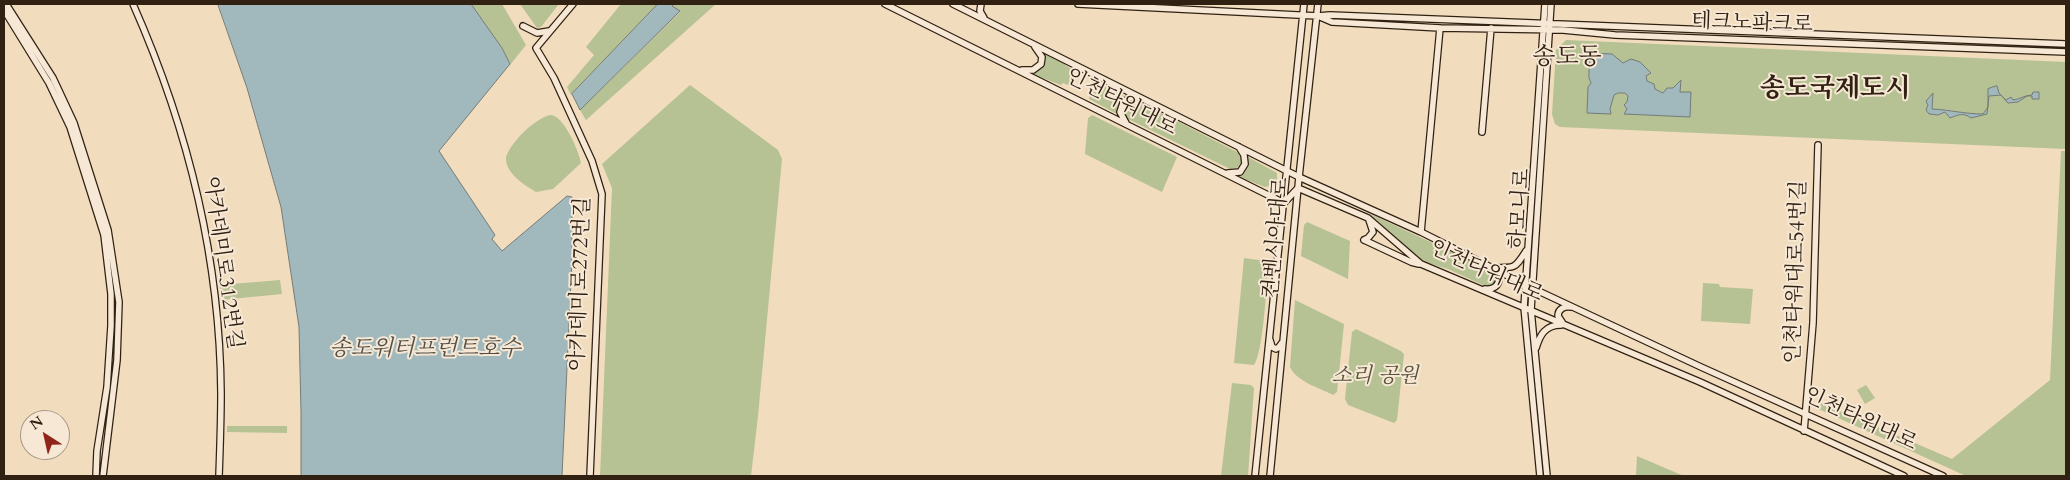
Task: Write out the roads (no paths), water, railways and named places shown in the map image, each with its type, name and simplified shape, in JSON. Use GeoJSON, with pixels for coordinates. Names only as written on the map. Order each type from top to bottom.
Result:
{"type":"FeatureCollection","features":[{"type":"Feature","properties":{"kind":"main road"},"geometry":{"type":"LineString","coordinates":[[6,4],[14,13],[53,78],[104,235],[111,294],[109,361],[97,451],[96,476]]}},
{"type":"Feature","properties":{"kind":"main road","name":"아카데미로312번길"},"geometry":{"type":"LineString","coordinates":[[133,4],[161,70],[196,184],[215,303],[221,392],[219,476]]}},
{"type":"Feature","properties":{"kind":"main road"},"geometry":{"type":"LineString","coordinates":[[523,26],[537,33],[551,30],[572,4]]}},
{"type":"Feature","properties":{"kind":"main road","name":"인천타워대로"},"geometry":{"type":"LineString","coordinates":[[885,4],[1284,203]]}},
{"type":"Feature","properties":{"kind":"main road"},"geometry":{"type":"LineString","coordinates":[[955,4],[963,4]]}},
{"type":"Feature","properties":{"kind":"main road","name":"인천타워대로"},"geometry":{"type":"LineString","coordinates":[[955,4],[1299,178],[1421,232],[1573,307],[1942,476]]}},
{"type":"Feature","properties":{"kind":"main road"},"geometry":{"type":"LineString","coordinates":[[982,4],[980,11],[990,22]]}},
{"type":"Feature","properties":{"kind":"main road","name":"테크노파크로"},"geometry":{"type":"LineString","coordinates":[[1078,4],[1318,16],[1330,14],[1439,19],[1615,34],[2066,52]]}},
{"type":"Feature","properties":{"kind":"main road","name":"컨벤시아대로"},"geometry":{"type":"LineString","coordinates":[[1255,476],[1304,4]]}},
{"type":"Feature","properties":{"kind":"main road","name":"컨벤시아대로"},"geometry":{"type":"LineString","coordinates":[[1270,476],[1318,4]]}},
{"type":"Feature","properties":{"kind":"main road","name":"하모니로"},"geometry":{"type":"LineString","coordinates":[[1540,476],[1524,307],[1529,286],[1546,27],[1545,4]]}},
{"type":"Feature","properties":{"kind":"main road","name":"하모니로"},"geometry":{"type":"LineString","coordinates":[[1547,476],[1530,310],[1528,249],[1546,27],[1551,4]]}},
{"type":"Feature","properties":{"kind":"main road"},"geometry":{"type":"LineString","coordinates":[[4,10],[74,123],[108,230],[118,293],[117,360],[103,476]]}},
{"type":"Feature","properties":{"kind":"main road","name":"테크노파크로"},"geometry":{"type":"LineString","coordinates":[[1318,16],[1332,22],[1440,28],[1546,27],[2066,44]]}},
{"type":"Feature","properties":{"kind":"main road"},"geometry":{"type":"LineString","coordinates":[[1421,232],[1440,28]]}},
{"type":"Feature","properties":{"kind":"main road"},"geometry":{"type":"LineString","coordinates":[[1482,132],[1491,28]]}},
{"type":"Feature","properties":{"kind":"main road","name":"아카데미로272번길"},"geometry":{"type":"LineString","coordinates":[[551,30],[536,48],[554,78],[592,161],[602,194],[590,476]]}},
{"type":"Feature","properties":{"kind":"main road"},"geometry":{"type":"LineString","coordinates":[[1018,69],[1033,70],[1041,64],[1041,54],[1033,44]]}},
{"type":"Feature","properties":{"kind":"main road"},"geometry":{"type":"LineString","coordinates":[[1128,125],[1121,114],[1123,102],[1130,97],[1144,98]]}},
{"type":"Feature","properties":{"kind":"main road"},"geometry":{"type":"LineString","coordinates":[[1221,172],[1235,174],[1244,168],[1245,158],[1237,145]]}},
{"type":"Feature","properties":{"kind":"main road","name":"인천타워대로54번길"},"geometry":{"type":"LineString","coordinates":[[1804,431],[1813,323],[1818,145]]}},
{"type":"Feature","properties":{"kind":"main road"},"geometry":{"type":"LineString","coordinates":[[1284,203],[1298,188]]}},
{"type":"Feature","properties":{"kind":"main road","name":"인천타워대로"},"geometry":{"type":"LineString","coordinates":[[1298,188],[1368,218],[1421,264],[1700,382],[1904,476]]}},
{"type":"Feature","properties":{"kind":"main road"},"geometry":{"type":"LineString","coordinates":[[1368,218],[1373,228],[1370,236],[1372,243],[1411,262],[1421,264]]}},
{"type":"Feature","properties":{"kind":"main road"},"geometry":{"type":"LineString","coordinates":[[1492,268],[1516,266],[1528,249]]}},
{"type":"Feature","properties":{"kind":"main road"},"geometry":{"type":"LineString","coordinates":[[1476,287],[1490,289],[1498,284],[1498,275],[1492,268]]}},
{"type":"Feature","properties":{"kind":"main road"},"geometry":{"type":"LineString","coordinates":[[1565,325],[1559,318],[1559,311],[1565,307],[1573,307]]}},
{"type":"Feature","properties":{"kind":"main road"},"geometry":{"type":"LineString","coordinates":[[1535,350],[1544,331],[1555,325],[1565,325]]}},
{"type":"Feature","properties":{"kind":"main road"},"geometry":{"type":"LineString","coordinates":[[1270,336],[1271,344],[1276,349],[1280,347],[1284,337]]}},
{"type":"Feature","properties":{"kind":"water","name":"송도워터프런트호수"},"geometry":{"type":"Polygon","coordinates":[[[218,4],[471,4],[502,48],[510,64],[439,151],[495,235],[492,239],[502,251],[567,196],[572,197],[572,259],[562,476],[301,476],[299,327],[281,207],[247,88],[218,4]]]}},
{"type":"Feature","properties":{"kind":"water"},"geometry":{"type":"Polygon","coordinates":[[[658,4],[674,4],[672,6],[680,11],[580,110],[572,94],[658,4]]]}},
{"type":"Feature","properties":{"kind":"water"},"geometry":{"type":"Polygon","coordinates":[[[1590,53],[1612,54],[1623,63],[1631,59],[1640,62],[1651,73],[1646,76],[1647,81],[1654,84],[1655,89],[1663,93],[1667,88],[1673,88],[1681,80],[1680,92],[1691,92],[1690,117],[1624,114],[1627,109],[1624,105],[1627,102],[1628,96],[1625,93],[1614,95],[1610,109],[1611,114],[1587,113],[1588,87],[1591,83],[1589,78],[1590,53]]]}},
{"type":"Feature","properties":{"kind":"water"},"geometry":{"type":"Polygon","coordinates":[[[1997,86],[2001,95],[1989,96],[1988,105],[1988,89],[1997,86]]]}},
{"type":"Feature","properties":{"kind":"water"},"geometry":{"type":"Polygon","coordinates":[[[2033,92],[2039,92],[2039,99],[2032,99],[2032,96],[2027,96],[2032,95],[2033,92]]]}},
{"type":"Feature","properties":{"kind":"water"},"geometry":{"type":"Polygon","coordinates":[[[1933,93],[1932,109],[1983,114],[1988,107],[1987,114],[1971,118],[1958,115],[1950,118],[1945,112],[1938,115],[1929,114],[1926,110],[1928,105],[1926,101],[1933,93]]]}},
{"type":"Feature","properties":{"kind":"water"},"geometry":{"type":"Polygon","coordinates":[[[2001,95],[2006,100],[2011,97],[2013,100],[2027,96],[2018,102],[2008,103],[2001,95]]]}},
{"type":"Feature","properties":{"kind":"district","name":"송도동"},"geometry":{"type":"Point","coordinates":[1567,58]}},
{"type":"Feature","properties":{"kind":"district","name":"송도국제도시"},"geometry":{"type":"Point","coordinates":[1835,90]}},
{"type":"Feature","properties":{"kind":"park label","name":"소리 공원"},"geometry":{"type":"Point","coordinates":[1375,377]}}]}
